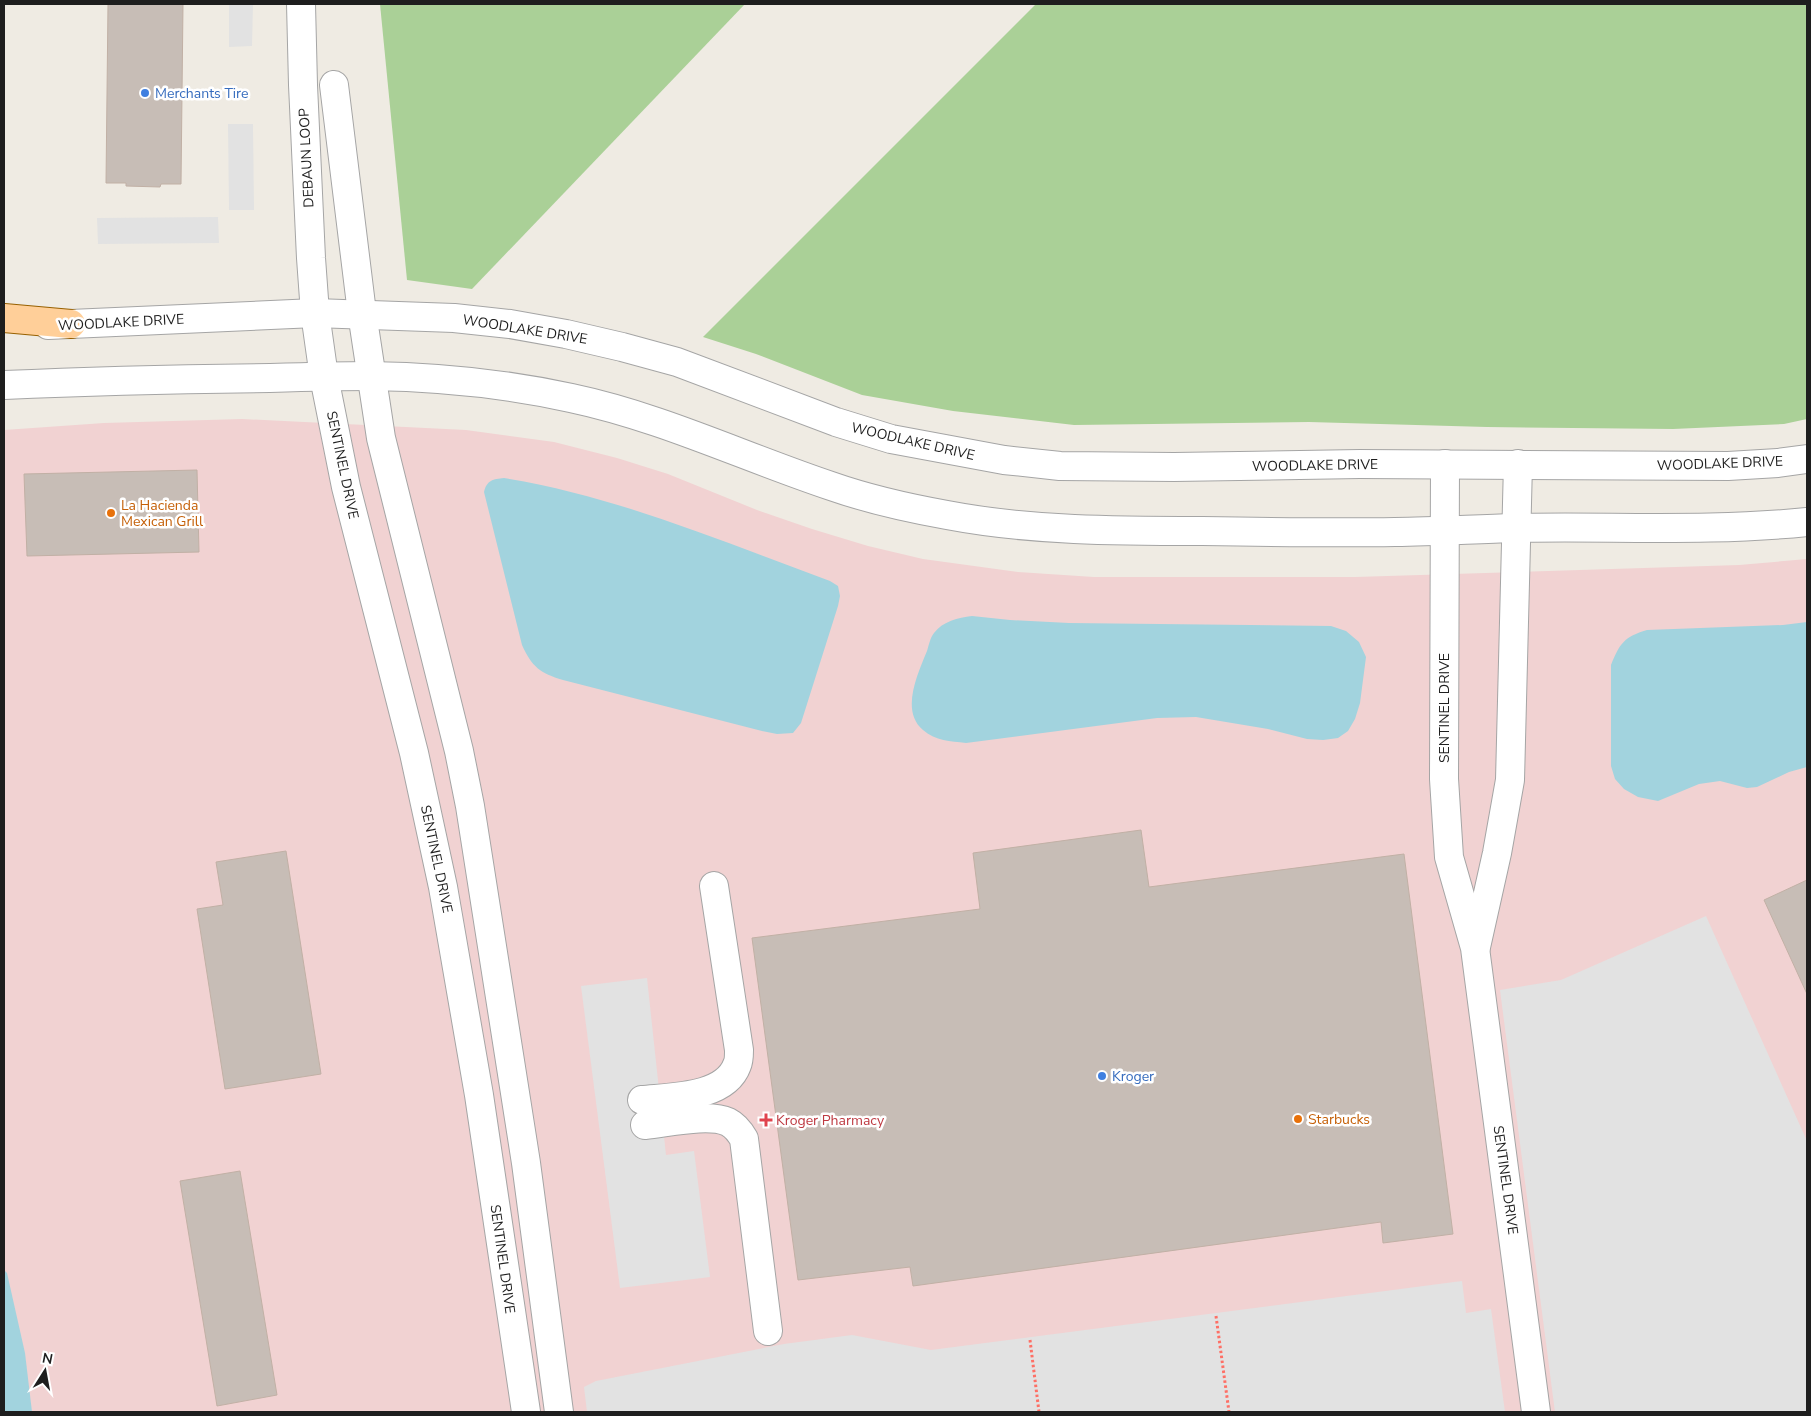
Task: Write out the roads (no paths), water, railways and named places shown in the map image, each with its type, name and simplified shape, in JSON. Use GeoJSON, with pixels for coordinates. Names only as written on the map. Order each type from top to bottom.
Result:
{"type":"FeatureCollection","features":[{"type":"Feature","properties":{"kind":"main road"},"geometry":{"type":"LineString","coordinates":[[4,318],[71,324]]}},
{"type":"Feature","properties":{"kind":"street","name":"DEBAUN LOOP"},"geometry":{"type":"LineString","coordinates":[[301,4],[304,104],[316,313]]}},
{"type":"Feature","properties":{"kind":"street"},"geometry":{"type":"LineString","coordinates":[[334,85],[362,314],[381,438],[457,742],[470,806],[526,1163],[559,1412]]}},
{"type":"Feature","properties":{"kind":"street","name":"WOODLAKE DRIVE"},"geometry":{"type":"LineString","coordinates":[[4,328],[316,313],[454,318],[510,324],[576,336],[677,362],[836,422],[891,438],[1004,460],[1060,466],[1445,464],[1728,466],[1807,459]]}},
{"type":"Feature","properties":{"kind":"street","name":"SENTINEL DRIVE"},"geometry":{"type":"LineString","coordinates":[[316,313],[324,377],[346,487],[414,753],[443,887],[479,1095],[526,1412]]}},
{"type":"Feature","properties":{"kind":"street"},"geometry":{"type":"LineString","coordinates":[[4,385],[105,380],[371,376],[455,381],[569,397],[623,411],[677,428],[782,469],[892,504],[1004,524],[1061,529],[1395,532],[1516,528],[1772,526],[1807,522]]}},
{"type":"Feature","properties":{"kind":"street","name":"SENTINEL DRIVE"},"geometry":{"type":"LineString","coordinates":[[1445,464],[1445,820],[1449,857],[1475,948],[1536,1412]]}},
{"type":"Feature","properties":{"kind":"street","name":"SENTINEL DRIVE"},"geometry":{"type":"LineString","coordinates":[[1475,948],[1497,853],[1510,780],[1518,464]]}},
{"type":"Feature","properties":{"kind":"street"},"geometry":{"type":"LineString","coordinates":[[714,886],[739,1050],[737,1065],[731,1076],[720,1085],[706,1092],[644,1113],[716,1119],[728,1122],[738,1130],[744,1139],[768,1331]]}},
{"type":"Feature","properties":{"kind":"water"},"geometry":{"type":"Polygon","coordinates":[[[504,478],[588,496],[629,508],[710,536],[830,581],[838,586],[840,596],[838,606],[801,723],[793,733],[777,734],[762,731],[563,680],[548,675],[533,664],[522,645],[484,492],[491,481],[504,478]]]}},
{"type":"Feature","properties":{"kind":"water"},"geometry":{"type":"Polygon","coordinates":[[[972,616],[1069,623],[1331,626],[1346,631],[1359,642],[1366,657],[1360,703],[1355,719],[1348,731],[1338,738],[1323,740],[1307,739],[1268,729],[1196,717],[1157,718],[966,743],[943,740],[928,734],[916,722],[913,713],[913,692],[919,670],[934,633],[946,623],[972,616]]]}},
{"type":"Feature","properties":{"kind":"water"},"geometry":{"type":"Polygon","coordinates":[[[1807,622],[1807,767],[1789,772],[1757,787],[1747,788],[1720,781],[1699,784],[1658,801],[1638,797],[1624,789],[1615,779],[1611,766],[1611,665],[1620,646],[1628,638],[1647,630],[1783,625],[1807,622]]]}},
{"type":"Feature","properties":{"kind":"water"},"geometry":{"type":"Polygon","coordinates":[[[4,1270],[7,1273],[25,1353],[32,1412],[4,1412],[4,1270]]]}},
{"type":"Feature","properties":{"kind":"place","name":"Merchants Tire"},"geometry":{"type":"Point","coordinates":[145,93]}},
{"type":"Feature","properties":{"kind":"place","name":"La Hacienda Mexican Grill"},"geometry":{"type":"Point","coordinates":[111,513]}},
{"type":"Feature","properties":{"kind":"place","name":"Kroger"},"geometry":{"type":"Point","coordinates":[1102,1076]}},
{"type":"Feature","properties":{"kind":"place","name":"Starbucks"},"geometry":{"type":"Point","coordinates":[1298,1119]}},
{"type":"Feature","properties":{"kind":"place","name":"Kroger Pharmacy"},"geometry":{"type":"Point","coordinates":[766,1120]}}]}
